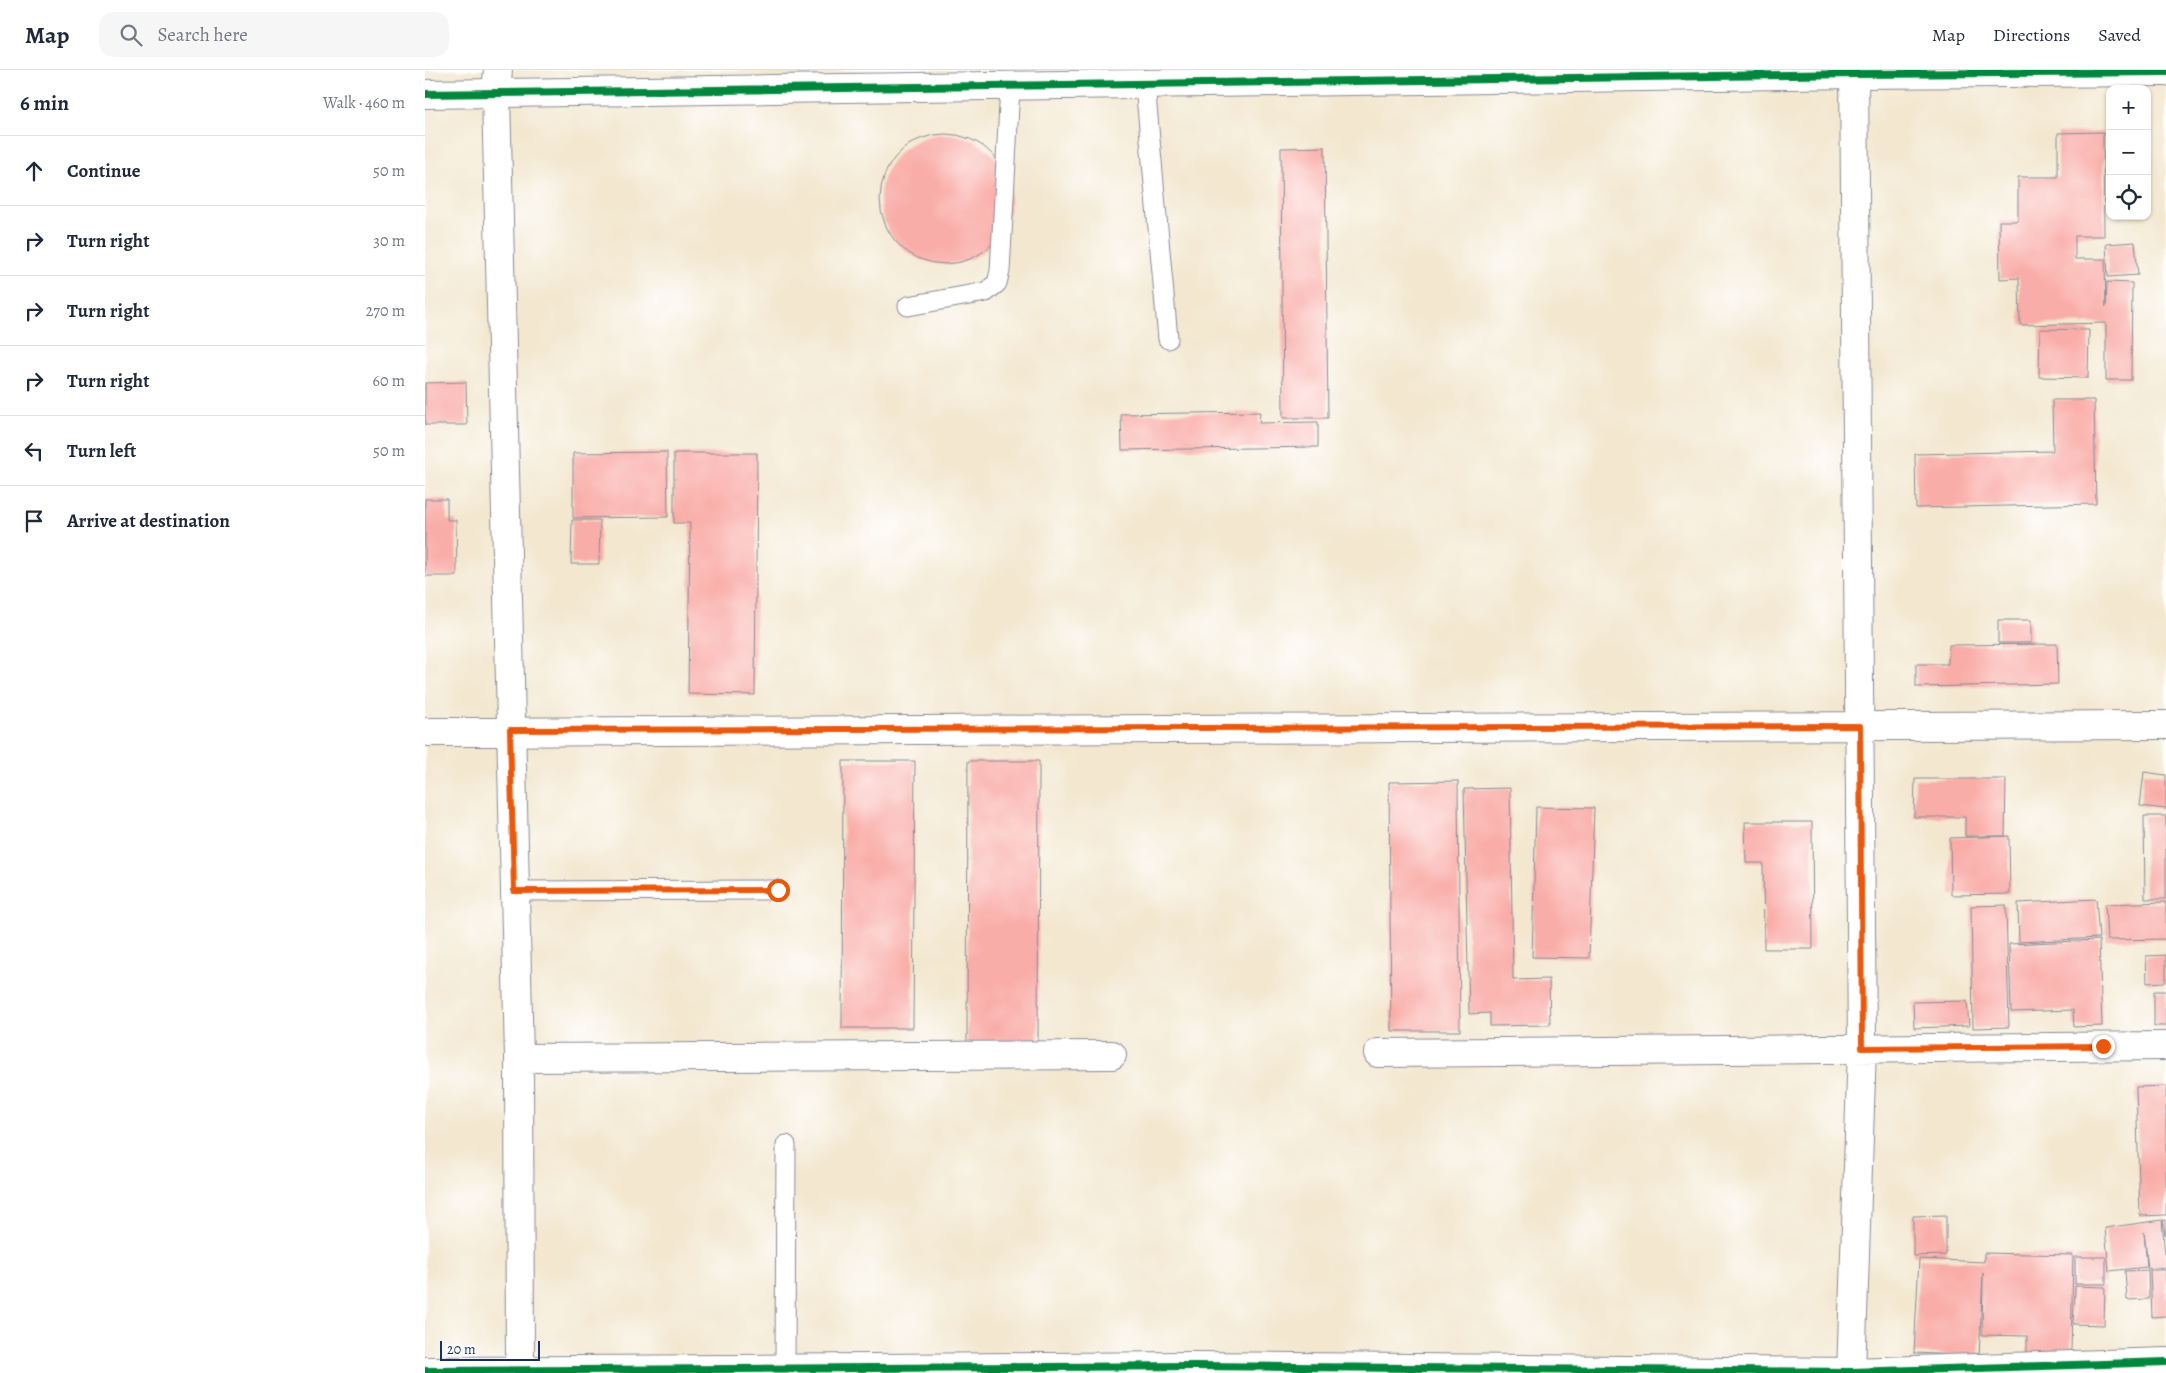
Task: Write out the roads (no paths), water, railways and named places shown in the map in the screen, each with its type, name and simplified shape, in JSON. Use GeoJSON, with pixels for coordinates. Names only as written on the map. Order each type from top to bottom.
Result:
{"type":"FeatureCollection","features":[{"type":"Feature","properties":{"kind":"street"},"geometry":{"type":"LineString","coordinates":[[1851,1373],[1862,1048],[1854,72]]}},
{"type":"Feature","properties":{"kind":"street"},"geometry":{"type":"LineString","coordinates":[[425,94],[497,82],[976,78],[1010,87],[1372,76],[1854,72],[2166,72]]}},
{"type":"Feature","properties":{"kind":"street"},"geometry":{"type":"LineString","coordinates":[[497,82],[510,730],[519,1058],[520,1372]]}},
{"type":"Feature","properties":{"kind":"street"},"geometry":{"type":"LineString","coordinates":[[425,732],[510,730],[2166,724]]}},
{"type":"Feature","properties":{"kind":"street"},"geometry":{"type":"LineString","coordinates":[[1378,1053],[2166,1046]]}},
{"type":"Feature","properties":{"kind":"street"},"geometry":{"type":"LineString","coordinates":[[519,1058],[1112,1055]]}},
{"type":"Feature","properties":{"kind":"street"},"geometry":{"type":"LineString","coordinates":[[425,1371],[1194,1369],[1851,1373],[2166,1362]]}},
{"type":"Feature","properties":{"kind":"lane"},"geometry":{"type":"LineString","coordinates":[[1145,84],[1168,339]]}},
{"type":"Feature","properties":{"kind":"lane"},"geometry":{"type":"LineString","coordinates":[[909,306],[986,292],[997,283],[1000,271],[1010,87]]}},
{"type":"Feature","properties":{"kind":"lane"},"geometry":{"type":"LineString","coordinates":[[514,891],[778,890]]}},
{"type":"Feature","properties":{"kind":"lane"},"geometry":{"type":"LineString","coordinates":[[785,1369],[786,1146]]}}]}
